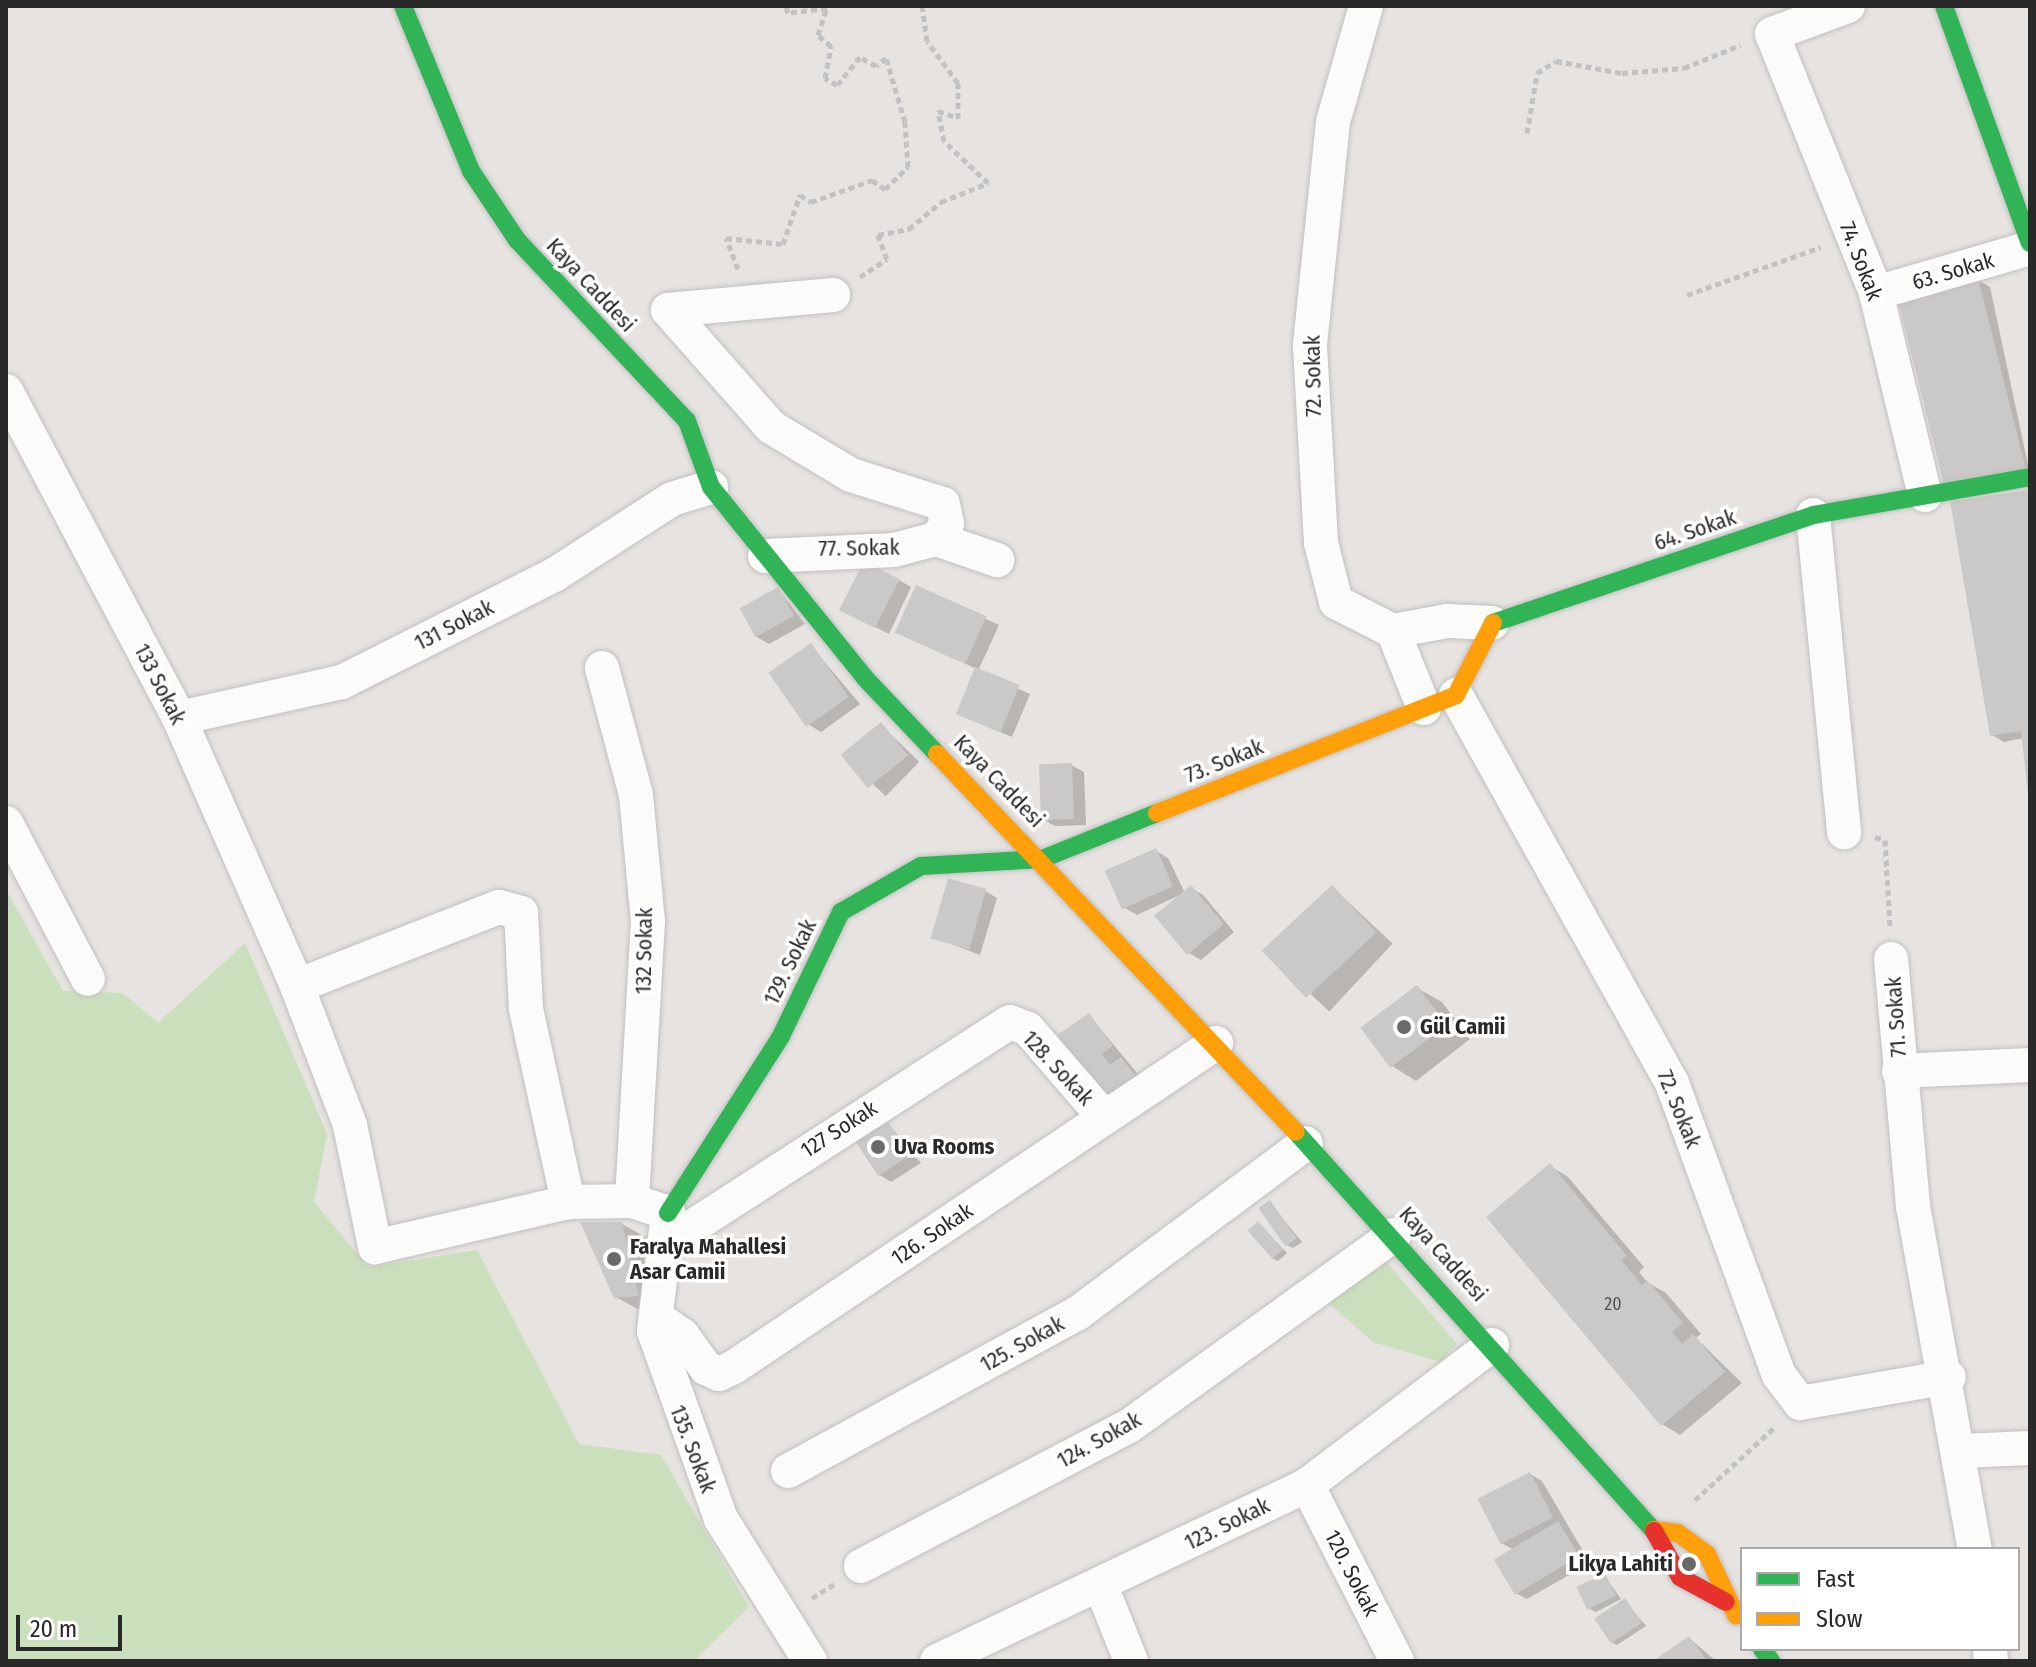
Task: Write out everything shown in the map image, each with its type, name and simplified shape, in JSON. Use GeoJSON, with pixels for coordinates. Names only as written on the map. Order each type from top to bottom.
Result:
{"type":"FeatureCollection","features":[{"type":"Feature","properties":{"kind":"street","name":"Kaya Caddesi"},"geometry":{"type":"LineString","coordinates":[[403,6],[471,171],[517,240],[687,421],[711,487],[865,678],[1042,859],[1394,1235],[1654,1530],[1680,1577],[1726,1602]]}},
{"type":"Feature","properties":{"kind":"street","name":"72. Sokak"},"geometry":{"type":"LineString","coordinates":[[1366,6],[1333,122],[1310,346],[1321,543],[1336,602],[1393,631]]}},
{"type":"Feature","properties":{"kind":"street"},"geometry":{"type":"LineString","coordinates":[[1772,34],[1848,6]]}},
{"type":"Feature","properties":{"kind":"street"},"geometry":{"type":"LineString","coordinates":[[1944,6],[2030,246]]}},
{"type":"Feature","properties":{"kind":"street","name":"74. Sokak"},"geometry":{"type":"LineString","coordinates":[[1772,34],[1876,293],[1925,495]]}},
{"type":"Feature","properties":{"kind":"street","name":"63. Sokak"},"geometry":{"type":"LineString","coordinates":[[1876,293],[2030,246]]}},
{"type":"Feature","properties":{"kind":"street"},"geometry":{"type":"LineString","coordinates":[[833,295],[668,310],[771,427],[851,475],[943,504],[947,524],[936,539],[997,560]]}},
{"type":"Feature","properties":{"kind":"street","name":"133 Sokak"},"geometry":{"type":"LineString","coordinates":[[6,391],[179,718],[297,986],[350,1125],[375,1247],[568,1202],[632,1201]]}},
{"type":"Feature","properties":{"kind":"street","name":"64. Sokak"},"geometry":{"type":"LineString","coordinates":[[1492,623],[1813,515],[2030,477]]}},
{"type":"Feature","properties":{"kind":"street","name":"131 Sokak"},"geometry":{"type":"LineString","coordinates":[[179,718],[342,682],[554,575],[672,499],[711,487]]}},
{"type":"Feature","properties":{"kind":"street"},"geometry":{"type":"LineString","coordinates":[[1813,515],[1844,832]]}},
{"type":"Feature","properties":{"kind":"street","name":"77. Sokak"},"geometry":{"type":"LineString","coordinates":[[765,556],[894,550],[936,539]]}},
{"type":"Feature","properties":{"kind":"street"},"geometry":{"type":"LineString","coordinates":[[1447,621],[1492,623],[1456,695],[1424,708],[1393,631],[1447,621]]}},
{"type":"Feature","properties":{"kind":"street","name":"132 Sokak"},"geometry":{"type":"LineString","coordinates":[[602,668],[636,795],[648,921],[632,1201]]}},
{"type":"Feature","properties":{"kind":"street","name":"72. Sokak"},"geometry":{"type":"LineString","coordinates":[[1456,695],[1672,1083],[1779,1375],[1800,1403]]}},
{"type":"Feature","properties":{"kind":"street","name":"73. Sokak"},"geometry":{"type":"LineString","coordinates":[[1042,859],[1424,708]]}},
{"type":"Feature","properties":{"kind":"street"},"geometry":{"type":"LineString","coordinates":[[6,823],[88,979]]}},
{"type":"Feature","properties":{"kind":"street","name":"129. Sokak"},"geometry":{"type":"LineString","coordinates":[[669,1227],[781,1036],[841,912],[921,866],[1042,859]]}},
{"type":"Feature","properties":{"kind":"street"},"geometry":{"type":"LineString","coordinates":[[297,986],[499,907],[521,913],[526,1009],[568,1202]]}},
{"type":"Feature","properties":{"kind":"street","name":"71. Sokak"},"geometry":{"type":"LineString","coordinates":[[1891,959],[1913,1206],[1949,1377],[1975,1547]]}},
{"type":"Feature","properties":{"kind":"street","name":"127 Sokak"},"geometry":{"type":"LineString","coordinates":[[669,1227],[1010,1022]]}},
{"type":"Feature","properties":{"kind":"street","name":"128. Sokak"},"geometry":{"type":"LineString","coordinates":[[1010,1022],[1028,1029],[1104,1117]]}},
{"type":"Feature","properties":{"kind":"street","name":"126. Sokak"},"geometry":{"type":"LineString","coordinates":[[656,1317],[682,1335],[706,1368],[719,1374],[734,1367],[1216,1043]]}},
{"type":"Feature","properties":{"kind":"street"},"geometry":{"type":"LineString","coordinates":[[1899,1071],[2030,1065]]}},
{"type":"Feature","properties":{"kind":"street","name":"125. Sokak"},"geometry":{"type":"LineString","coordinates":[[788,1471],[1078,1313],[1306,1143]]}},
{"type":"Feature","properties":{"kind":"street"},"geometry":{"type":"LineString","coordinates":[[632,1201],[669,1227]]}},
{"type":"Feature","properties":{"kind":"street","name":"135. Sokak"},"geometry":{"type":"LineString","coordinates":[[669,1227],[656,1317],[676,1408],[721,1519],[785,1616],[810,1661]]}},
{"type":"Feature","properties":{"kind":"street","name":"124. Sokak"},"geometry":{"type":"LineString","coordinates":[[861,1566],[1129,1426],[1394,1235]]}},
{"type":"Feature","properties":{"kind":"street","name":"123. Sokak"},"geometry":{"type":"LineString","coordinates":[[937,1661],[1101,1586],[1307,1485],[1492,1345]]}},
{"type":"Feature","properties":{"kind":"street"},"geometry":{"type":"LineString","coordinates":[[1800,1403],[1949,1377]]}},
{"type":"Feature","properties":{"kind":"street"},"geometry":{"type":"LineString","coordinates":[[1961,1451],[2030,1448]]}},
{"type":"Feature","properties":{"kind":"street","name":"120. Sokak"},"geometry":{"type":"LineString","coordinates":[[1307,1485],[1397,1661]]}},
{"type":"Feature","properties":{"kind":"street","name":"Kaya Caddesi"},"geometry":{"type":"LineString","coordinates":[[1654,1530],[1678,1533],[1707,1554],[1726,1602],[1740,1620]]}},
{"type":"Feature","properties":{"kind":"street"},"geometry":{"type":"LineString","coordinates":[[1101,1586],[1131,1661]]}},
{"type":"Feature","properties":{"kind":"path"},"geometry":{"type":"LineString","coordinates":[[762,302],[736,267],[726,238],[783,244],[800,195],[811,202],[872,180],[885,189],[908,167],[905,122],[886,58],[876,66],[860,57],[837,85],[825,78],[831,46],[818,35],[827,8],[788,13],[786,6]]}},
{"type":"Feature","properties":{"kind":"path"},"geometry":{"type":"LineString","coordinates":[[833,295],[887,259],[878,235],[909,229],[941,202],[988,183],[944,141],[938,111],[958,118],[958,83],[927,41],[922,6]]}},
{"type":"Feature","properties":{"kind":"path"},"geometry":{"type":"LineString","coordinates":[[1527,133],[1537,73],[1556,61],[1622,73],[1684,68],[1772,34]]}},
{"type":"Feature","properties":{"kind":"path"},"geometry":{"type":"LineString","coordinates":[[1687,295],[1853,237]]}},
{"type":"Feature","properties":{"kind":"path","name":"71. Sokak"},"geometry":{"type":"LineString","coordinates":[[1844,832],[1885,840],[1891,959]]}},
{"type":"Feature","properties":{"kind":"path"},"geometry":{"type":"LineString","coordinates":[[1682,1513],[1800,1403]]}},
{"type":"Feature","properties":{"kind":"path"},"geometry":{"type":"LineString","coordinates":[[785,1616],[861,1566]]}},
{"type":"Feature","properties":{"kind":"green space"},"geometry":{"type":"Polygon","coordinates":[[[6,890],[63,991],[123,993],[158,1023],[245,943],[327,1134],[314,1202],[368,1267],[477,1250],[579,1444],[661,1455],[749,1607],[694,1661],[6,1661],[6,890]]]}},
{"type":"Feature","properties":{"kind":"green space"},"geometry":{"type":"Polygon","coordinates":[[[1382,1257],[1457,1344],[1440,1362],[1373,1342],[1325,1300],[1382,1257]]]}},
{"type":"Feature","properties":{"kind":"building"},"geometry":{"type":"Polygon","coordinates":[[[1978,278],[2025,467],[1945,487],[1897,298],[1978,278]]]}},
{"type":"Feature","properties":{"kind":"building"},"geometry":{"type":"Polygon","coordinates":[[[2030,490],[2028,794],[2021,731],[1990,736],[1950,501],[2030,490]]]}},
{"type":"Feature","properties":{"kind":"building"},"geometry":{"type":"Polygon","coordinates":[[[864,561],[900,579],[875,628],[839,610],[864,561]]]}},
{"type":"Feature","properties":{"kind":"building"},"geometry":{"type":"Polygon","coordinates":[[[916,585],[986,616],[965,664],[895,633],[916,585]]]}},
{"type":"Feature","properties":{"kind":"building"},"geometry":{"type":"Polygon","coordinates":[[[778,587],[794,616],[756,637],[740,608],[778,587]]]}},
{"type":"Feature","properties":{"kind":"building"},"geometry":{"type":"Polygon","coordinates":[[[811,643],[849,697],[806,727],[768,673],[811,643]]]}},
{"type":"Feature","properties":{"kind":"building"},"geometry":{"type":"Polygon","coordinates":[[[975,667],[1020,685],[1000,732],[956,714],[975,667]]]}},
{"type":"Feature","properties":{"kind":"building"},"geometry":{"type":"Polygon","coordinates":[[[881,722],[908,755],[868,788],[841,755],[881,722]]]}},
{"type":"Feature","properties":{"kind":"building"},"geometry":{"type":"Polygon","coordinates":[[[1072,763],[1074,819],[1041,820],[1039,764],[1072,763]]]}},
{"type":"Feature","properties":{"kind":"building"},"geometry":{"type":"Polygon","coordinates":[[[1156,848],[1173,886],[1122,909],[1105,871],[1156,848]]]}},
{"type":"Feature","properties":{"kind":"building"},"geometry":{"type":"Polygon","coordinates":[[[948,878],[986,889],[969,950],[931,939],[948,878]]]}},
{"type":"Feature","properties":{"kind":"building"},"geometry":{"type":"Polygon","coordinates":[[[1191,885],[1224,924],[1187,955],[1154,916],[1191,885]]]}},
{"type":"Feature","properties":{"kind":"building"},"geometry":{"type":"Polygon","coordinates":[[[1332,885],[1376,933],[1306,998],[1262,950],[1332,885]]]}},
{"type":"Feature","properties":{"kind":"building","name":"Gül Camii"},"geometry":{"type":"Polygon","coordinates":[[[1417,985],[1447,1025],[1390,1068],[1360,1028],[1417,985]]]}},
{"type":"Feature","properties":{"kind":"building"},"geometry":{"type":"Polygon","coordinates":[[[1089,1013],[1113,1046],[1102,1054],[1110,1065],[1121,1057],[1136,1077],[1100,1103],[1053,1038],[1089,1013]]]}},
{"type":"Feature","properties":{"kind":"building"},"geometry":{"type":"Polygon","coordinates":[[[887,1120],[910,1155],[878,1176],[855,1141],[887,1120]]]}},
{"type":"Feature","properties":{"kind":"building"},"geometry":{"type":"Polygon","coordinates":[[[1550,1163],[1627,1256],[1621,1260],[1642,1285],[1647,1280],[1683,1323],[1672,1332],[1682,1344],[1693,1334],[1725,1372],[1661,1426],[1486,1217],[1550,1163]]]}},
{"type":"Feature","properties":{"kind":"building"},"geometry":{"type":"Polygon","coordinates":[[[1270,1200],[1297,1239],[1285,1247],[1259,1208],[1270,1200]]]}},
{"type":"Feature","properties":{"kind":"building"},"geometry":{"type":"Polygon","coordinates":[[[1258,1221],[1283,1250],[1272,1259],[1247,1230],[1258,1221]]]}},
{"type":"Feature","properties":{"kind":"building","name":"Faralya Mahallesi Asar Camii"},"geometry":{"type":"Polygon","coordinates":[[[580,1222],[622,1222],[639,1296],[614,1298],[580,1222]]]}},
{"type":"Feature","properties":{"kind":"building"},"geometry":{"type":"Polygon","coordinates":[[[1530,1472],[1553,1517],[1501,1544],[1477,1499],[1530,1472]]]}},
{"type":"Feature","properties":{"kind":"building"},"geometry":{"type":"Polygon","coordinates":[[[1558,1521],[1579,1556],[1515,1595],[1494,1560],[1558,1521]]]}},
{"type":"Feature","properties":{"kind":"building"},"geometry":{"type":"Polygon","coordinates":[[[1605,1573],[1616,1595],[1587,1609],[1576,1587],[1605,1573]]]}},
{"type":"Feature","properties":{"kind":"building"},"geometry":{"type":"Polygon","coordinates":[[[1625,1598],[1642,1623],[1611,1644],[1594,1619],[1625,1598]]]}},
{"type":"Feature","properties":{"kind":"building"},"geometry":{"type":"Polygon","coordinates":[[[1689,1636],[1707,1661],[1653,1661],[1689,1636]]]}},
{"type":"Feature","properties":{"kind":"traffic: fast"},"geometry":{"type":"LineString","coordinates":[[403,6],[471,171],[517,240],[687,421],[711,487],[865,678],[937,754]]}},
{"type":"Feature","properties":{"kind":"traffic: fast"},"geometry":{"type":"LineString","coordinates":[[1944,6],[2030,243]]}},
{"type":"Feature","properties":{"kind":"traffic: fast"},"geometry":{"type":"LineString","coordinates":[[1493,623],[1813,515],[2030,477]]}},
{"type":"Feature","properties":{"kind":"traffic: fast"},"geometry":{"type":"LineString","coordinates":[[668,1213],[781,1036],[841,912],[921,866],[1042,859],[1157,813]]}},
{"type":"Feature","properties":{"kind":"traffic: fast"},"geometry":{"type":"LineString","coordinates":[[1296,1132],[1654,1531]]}},
{"type":"Feature","properties":{"kind":"traffic: fast"},"geometry":{"type":"LineString","coordinates":[[1764,1651],[1771,1661]]}},
{"type":"Feature","properties":{"kind":"traffic: slow"},"geometry":{"type":"LineString","coordinates":[[1157,813],[1456,695],[1493,623]]}},
{"type":"Feature","properties":{"kind":"traffic: slow"},"geometry":{"type":"LineString","coordinates":[[937,754],[1296,1132]]}},
{"type":"Feature","properties":{"kind":"traffic: slow"},"geometry":{"type":"LineString","coordinates":[[1654,1530],[1678,1533],[1707,1554],[1736,1615]]}},
{"type":"Feature","properties":{"kind":"traffic: jam"},"geometry":{"type":"LineString","coordinates":[[1654,1531],[1680,1577],[1726,1602]]}},
{"type":"Feature","properties":{"kind":"place","name":"Gül Camii"},"geometry":{"type":"Point","coordinates":[1404,1027]}},
{"type":"Feature","properties":{"kind":"place","name":"Uva Rooms"},"geometry":{"type":"Point","coordinates":[878,1147]}},
{"type":"Feature","properties":{"kind":"place","name":"Faralya Mahallesi Asar Camii"},"geometry":{"type":"Point","coordinates":[614,1259]}},
{"type":"Feature","properties":{"kind":"place","name":"Likya Lahiti"},"geometry":{"type":"Point","coordinates":[1689,1564]}}]}
